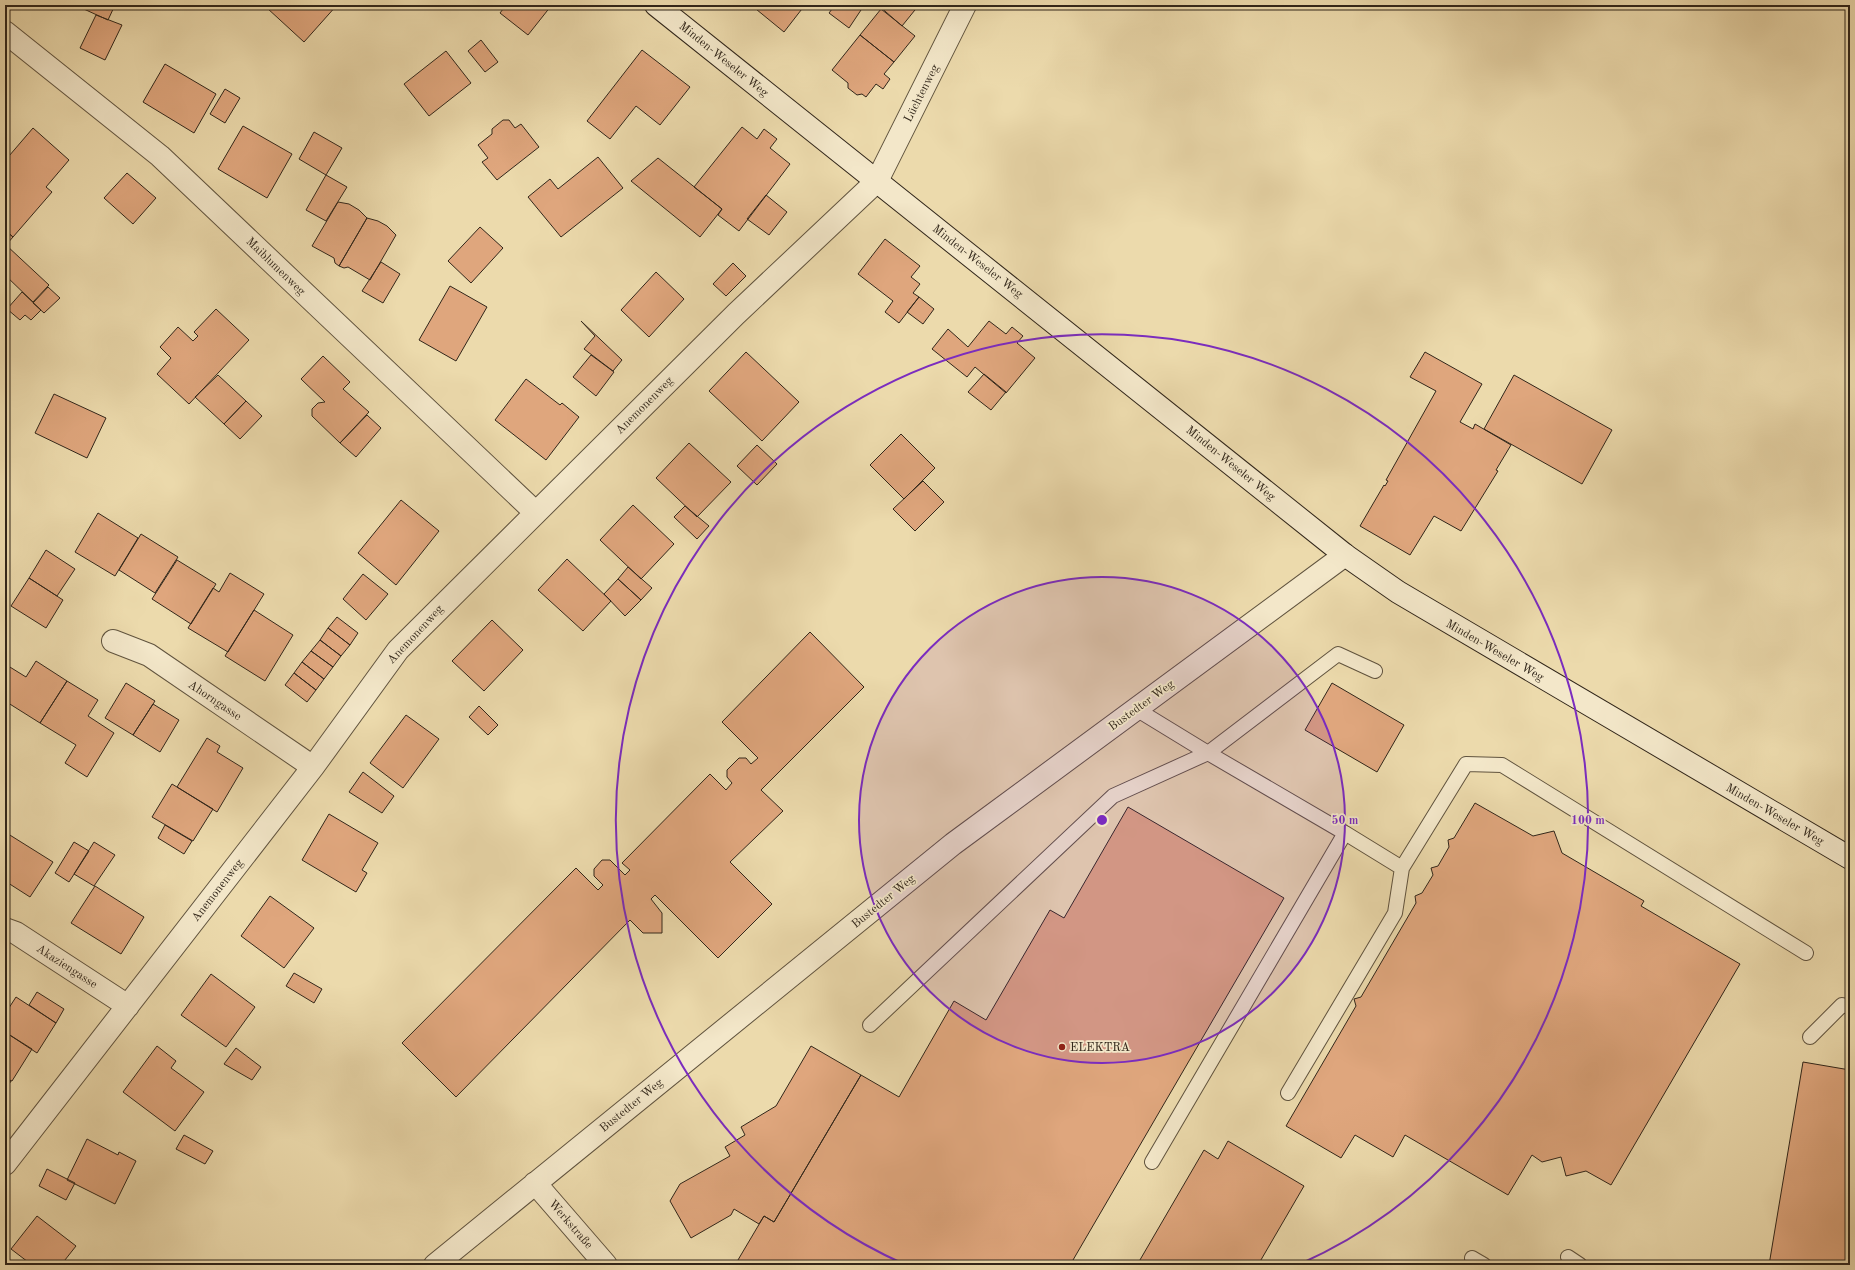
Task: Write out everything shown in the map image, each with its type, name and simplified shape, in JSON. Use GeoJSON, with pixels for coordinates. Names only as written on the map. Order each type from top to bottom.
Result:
{"type":"FeatureCollection","features":[{"type":"Feature","properties":{"kind":"street","name":"Minden-Weseler Weg"},"geometry":{"type":"LineString","coordinates":[[656,5],[1345,555],[1398,592],[1850,858]]}},
{"type":"Feature","properties":{"kind":"street","name":"Lüchtenweg"},"geometry":{"type":"LineString","coordinates":[[876,181],[964,5]]}},
{"type":"Feature","properties":{"kind":"street","name":"Maiblumenweg"},"geometry":{"type":"LineString","coordinates":[[5,32],[160,156],[535,512]]}},
{"type":"Feature","properties":{"kind":"street","name":"Anemonenweg"},"geometry":{"type":"LineString","coordinates":[[5,1164],[313,767],[398,650],[535,512],[736,314],[876,181]]}},
{"type":"Feature","properties":{"kind":"street","name":"Bustedter Weg"},"geometry":{"type":"LineString","coordinates":[[435,1265],[953,844],[1345,555]]}},
{"type":"Feature","properties":{"kind":"street","name":"Ahorngasse"},"geometry":{"type":"LineString","coordinates":[[113,641],[149,655],[313,767]]}},
{"type":"Feature","properties":{"kind":"street","name":"Akaziengasse"},"geometry":{"type":"LineString","coordinates":[[5,929],[16,933],[128,1006]]}},
{"type":"Feature","properties":{"kind":"street","name":"Werkstraße"},"geometry":{"type":"LineString","coordinates":[[535,1183],[606,1265]]}},
{"type":"Feature","properties":{"kind":"lane"},"geometry":{"type":"LineString","coordinates":[[870,1025],[1114,796],[1208,753],[1338,654],[1375,671]]}},
{"type":"Feature","properties":{"kind":"lane"},"geometry":{"type":"LineString","coordinates":[[1136,709],[1402,868]]}},
{"type":"Feature","properties":{"kind":"lane"},"geometry":{"type":"LineString","coordinates":[[1288,1093],[1395,913],[1402,868],[1466,764],[1502,765],[1806,952]]}},
{"type":"Feature","properties":{"kind":"lane"},"geometry":{"type":"LineString","coordinates":[[1152,1162],[1345,833]]}},
{"type":"Feature","properties":{"kind":"lane"},"geometry":{"type":"LineString","coordinates":[[1810,1037],[1842,1005],[1850,1007]]}},
{"type":"Feature","properties":{"kind":"lane"},"geometry":{"type":"LineString","coordinates":[[1568,1257],[1580,1265]]}},
{"type":"Feature","properties":{"kind":"building"},"geometry":{"type":"Polygon","coordinates":[[[75,5],[115,5],[108,20],[75,5]]]}},
{"type":"Feature","properties":{"kind":"building"},"geometry":{"type":"Polygon","coordinates":[[[270,5],[337,5],[304,42],[267,8],[270,5]]]}},
{"type":"Feature","properties":{"kind":"building"},"geometry":{"type":"Polygon","coordinates":[[[506,5],[551,6],[528,35],[500,13],[506,5]]]}},
{"type":"Feature","properties":{"kind":"building"},"geometry":{"type":"Polygon","coordinates":[[[751,5],[805,5],[784,32],[751,5]]]}},
{"type":"Feature","properties":{"kind":"building"},"geometry":{"type":"Polygon","coordinates":[[[835,5],[854,5],[861,10],[849,28],[829,13],[835,5]]]}},
{"type":"Feature","properties":{"kind":"building"},"geometry":{"type":"Polygon","coordinates":[[[878,5],[919,5],[902,26],[878,5]]]}},
{"type":"Feature","properties":{"kind":"building"},"geometry":{"type":"Polygon","coordinates":[[[881,9],[915,36],[894,62],[860,35],[881,9]]]}},
{"type":"Feature","properties":{"kind":"building"},"geometry":{"type":"Polygon","coordinates":[[[96,15],[122,25],[105,60],[80,48],[96,15]]]}},
{"type":"Feature","properties":{"kind":"building"},"geometry":{"type":"Polygon","coordinates":[[[860,35],[894,62],[884,74],[890,79],[883,89],[876,84],[866,97],[862,94],[857,95],[848,88],[848,83],[832,70],[860,35]]]}},
{"type":"Feature","properties":{"kind":"building"},"geometry":{"type":"Polygon","coordinates":[[[481,40],[498,62],[485,72],[468,51],[481,40]]]}},
{"type":"Feature","properties":{"kind":"building"},"geometry":{"type":"Polygon","coordinates":[[[642,50],[690,87],[660,125],[636,106],[610,139],[587,121],[642,50]]]}},
{"type":"Feature","properties":{"kind":"building"},"geometry":{"type":"Polygon","coordinates":[[[446,51],[471,83],[429,116],[404,84],[446,51]]]}},
{"type":"Feature","properties":{"kind":"building"},"geometry":{"type":"Polygon","coordinates":[[[165,64],[216,94],[194,133],[143,102],[165,64]]]}},
{"type":"Feature","properties":{"kind":"building"},"geometry":{"type":"Polygon","coordinates":[[[225,89],[240,98],[225,123],[210,114],[225,89]]]}},
{"type":"Feature","properties":{"kind":"building"},"geometry":{"type":"Polygon","coordinates":[[[503,120],[509,120],[515,128],[521,124],[539,147],[497,180],[482,162],[488,158],[478,145],[492,134],[492,129],[503,120]]]}},
{"type":"Feature","properties":{"kind":"building"},"geometry":{"type":"Polygon","coordinates":[[[243,126],[292,154],[267,198],[218,169],[243,126]]]}},
{"type":"Feature","properties":{"kind":"building"},"geometry":{"type":"Polygon","coordinates":[[[742,127],[757,139],[764,129],[777,139],[770,148],[790,164],[739,231],[718,215],[722,209],[694,187],[742,127]]]}},
{"type":"Feature","properties":{"kind":"building"},"geometry":{"type":"Polygon","coordinates":[[[33,128],[69,160],[46,187],[52,192],[13,237],[5,230],[5,156],[7,154],[9,156],[33,128]]]}},
{"type":"Feature","properties":{"kind":"building"},"geometry":{"type":"Polygon","coordinates":[[[314,132],[342,148],[326,175],[299,159],[314,132]]]}},
{"type":"Feature","properties":{"kind":"building"},"geometry":{"type":"Polygon","coordinates":[[[598,157],[623,188],[561,237],[528,197],[550,179],[558,189],[598,157]]]}},
{"type":"Feature","properties":{"kind":"building"},"geometry":{"type":"Polygon","coordinates":[[[658,158],[722,209],[700,237],[631,181],[658,158]]]}},
{"type":"Feature","properties":{"kind":"building"},"geometry":{"type":"Polygon","coordinates":[[[127,173],[156,198],[133,224],[104,198],[127,173]]]}},
{"type":"Feature","properties":{"kind":"building"},"geometry":{"type":"Polygon","coordinates":[[[326,175],[347,187],[326,221],[306,210],[326,175]]]}},
{"type":"Feature","properties":{"kind":"building"},"geometry":{"type":"Polygon","coordinates":[[[766,195],[787,212],[769,235],[747,219],[766,195]]]}},
{"type":"Feature","properties":{"kind":"building"},"geometry":{"type":"Polygon","coordinates":[[[338,202],[349,204],[359,210],[367,218],[339,266],[335,263],[334,258],[312,246],[338,202]]]}},
{"type":"Feature","properties":{"kind":"building"},"geometry":{"type":"Polygon","coordinates":[[[367,218],[378,221],[387,226],[396,235],[370,280],[348,267],[344,268],[339,266],[367,218]]]}},
{"type":"Feature","properties":{"kind":"building"},"geometry":{"type":"Polygon","coordinates":[[[480,227],[503,248],[471,283],[448,261],[480,227]]]}},
{"type":"Feature","properties":{"kind":"building"},"geometry":{"type":"Polygon","coordinates":[[[5,230],[13,237],[6,245],[49,285],[33,302],[5,275],[5,230]]]}},
{"type":"Feature","properties":{"kind":"building"},"geometry":{"type":"Polygon","coordinates":[[[885,239],[920,266],[911,277],[920,284],[913,293],[919,297],[899,323],[885,312],[893,301],[858,274],[885,239]]]}},
{"type":"Feature","properties":{"kind":"building"},"geometry":{"type":"Polygon","coordinates":[[[381,262],[400,274],[383,303],[362,291],[381,262]]]}},
{"type":"Feature","properties":{"kind":"building"},"geometry":{"type":"Polygon","coordinates":[[[733,263],[746,276],[726,296],[713,284],[733,263]]]}},
{"type":"Feature","properties":{"kind":"building"},"geometry":{"type":"Polygon","coordinates":[[[656,272],[684,299],[649,337],[621,310],[656,272]]]}},
{"type":"Feature","properties":{"kind":"building"},"geometry":{"type":"Polygon","coordinates":[[[450,286],[487,307],[456,361],[419,340],[450,286]]]}},
{"type":"Feature","properties":{"kind":"building"},"geometry":{"type":"Polygon","coordinates":[[[48,287],[60,298],[44,313],[33,303],[48,287]]]}},
{"type":"Feature","properties":{"kind":"building"},"geometry":{"type":"Polygon","coordinates":[[[22,292],[41,310],[31,320],[25,315],[20,320],[7,309],[22,292]]]}},
{"type":"Feature","properties":{"kind":"building"},"geometry":{"type":"Polygon","coordinates":[[[919,297],[934,309],[923,324],[907,312],[919,297]]]}},
{"type":"Feature","properties":{"kind":"building"},"geometry":{"type":"Polygon","coordinates":[[[216,309],[249,340],[189,404],[157,374],[171,358],[160,347],[178,327],[193,341],[198,336],[194,332],[216,309]]]}},
{"type":"Feature","properties":{"kind":"building"},"geometry":{"type":"Polygon","coordinates":[[[581,321],[622,360],[613,371],[584,349],[595,336],[581,321]]]}},
{"type":"Feature","properties":{"kind":"building"},"geometry":{"type":"Polygon","coordinates":[[[989,321],[1006,334],[1012,327],[1023,336],[1017,343],[1035,358],[1006,393],[975,367],[967,377],[932,349],[948,329],[968,347],[989,321]]]}},
{"type":"Feature","properties":{"kind":"building"},"geometry":{"type":"Polygon","coordinates":[[[746,352],[799,402],[762,441],[709,391],[746,352]]]}},
{"type":"Feature","properties":{"kind":"building"},"geometry":{"type":"Polygon","coordinates":[[[1425,352],[1482,384],[1460,422],[1473,429],[1475,424],[1511,445],[1496,470],[1498,471],[1461,531],[1434,516],[1410,555],[1360,526],[1384,485],[1385,486],[1388,481],[1386,480],[1436,391],[1410,377],[1425,352]]]}},
{"type":"Feature","properties":{"kind":"building"},"geometry":{"type":"Polygon","coordinates":[[[591,355],[614,372],[596,396],[573,377],[591,355]]]}},
{"type":"Feature","properties":{"kind":"building"},"geometry":{"type":"Polygon","coordinates":[[[323,356],[350,382],[343,389],[369,412],[340,443],[312,416],[312,409],[318,403],[325,402],[301,379],[323,356]]]}},
{"type":"Feature","properties":{"kind":"building"},"geometry":{"type":"Polygon","coordinates":[[[984,374],[1006,392],[991,410],[968,392],[984,374]]]}},
{"type":"Feature","properties":{"kind":"building"},"geometry":{"type":"Polygon","coordinates":[[[218,375],[246,401],[224,424],[195,397],[218,375]]]}},
{"type":"Feature","properties":{"kind":"building"},"geometry":{"type":"Polygon","coordinates":[[[1514,375],[1612,430],[1582,484],[1484,429],[1514,375]]]}},
{"type":"Feature","properties":{"kind":"building"},"geometry":{"type":"Polygon","coordinates":[[[526,379],[560,405],[562,403],[579,417],[546,460],[495,420],[526,379]]]}},
{"type":"Feature","properties":{"kind":"building"},"geometry":{"type":"Polygon","coordinates":[[[54,394],[106,418],[87,458],[35,433],[54,394]]]}},
{"type":"Feature","properties":{"kind":"building"},"geometry":{"type":"Polygon","coordinates":[[[246,401],[262,416],[240,439],[224,424],[246,401]]]}},
{"type":"Feature","properties":{"kind":"building"},"geometry":{"type":"Polygon","coordinates":[[[367,415],[381,428],[356,457],[340,443],[367,415]]]}},
{"type":"Feature","properties":{"kind":"building"},"geometry":{"type":"Polygon","coordinates":[[[901,434],[935,468],[904,499],[870,465],[901,434]]]}},
{"type":"Feature","properties":{"kind":"building"},"geometry":{"type":"Polygon","coordinates":[[[689,443],[731,482],[697,517],[656,478],[689,443]]]}},
{"type":"Feature","properties":{"kind":"building"},"geometry":{"type":"Polygon","coordinates":[[[757,445],[777,464],[757,485],[737,466],[757,445]]]}},
{"type":"Feature","properties":{"kind":"building"},"geometry":{"type":"Polygon","coordinates":[[[923,481],[944,502],[915,531],[893,509],[923,481]]]}},
{"type":"Feature","properties":{"kind":"building"},"geometry":{"type":"Polygon","coordinates":[[[401,500],[439,531],[396,585],[358,553],[401,500]]]}},
{"type":"Feature","properties":{"kind":"building"},"geometry":{"type":"Polygon","coordinates":[[[633,505],[674,544],[641,579],[600,540],[633,505]]]}},
{"type":"Feature","properties":{"kind":"building"},"geometry":{"type":"Polygon","coordinates":[[[685,506],[709,526],[697,539],[674,517],[685,506]]]}},
{"type":"Feature","properties":{"kind":"building"},"geometry":{"type":"Polygon","coordinates":[[[98,513],[138,538],[115,576],[75,552],[98,513]]]}},
{"type":"Feature","properties":{"kind":"building"},"geometry":{"type":"Polygon","coordinates":[[[141,534],[178,557],[155,593],[119,570],[141,534]]]}},
{"type":"Feature","properties":{"kind":"building"},"geometry":{"type":"Polygon","coordinates":[[[46,550],[75,569],[57,596],[29,578],[46,550]]]}},
{"type":"Feature","properties":{"kind":"building"},"geometry":{"type":"Polygon","coordinates":[[[567,559],[611,601],[583,631],[538,590],[567,559]]]}},
{"type":"Feature","properties":{"kind":"building"},"geometry":{"type":"Polygon","coordinates":[[[177,560],[216,584],[191,624],[152,599],[177,560]]]}},
{"type":"Feature","properties":{"kind":"building"},"geometry":{"type":"Polygon","coordinates":[[[628,567],[652,588],[641,600],[618,579],[628,567]]]}},
{"type":"Feature","properties":{"kind":"building"},"geometry":{"type":"Polygon","coordinates":[[[230,573],[264,594],[228,652],[188,628],[213,588],[219,592],[230,573]]]}},
{"type":"Feature","properties":{"kind":"building"},"geometry":{"type":"Polygon","coordinates":[[[363,574],[388,594],[366,620],[343,599],[363,574]]]}},
{"type":"Feature","properties":{"kind":"building"},"geometry":{"type":"Polygon","coordinates":[[[29,578],[63,600],[46,628],[11,606],[29,578]]]}},
{"type":"Feature","properties":{"kind":"building"},"geometry":{"type":"Polygon","coordinates":[[[618,579],[641,600],[625,616],[604,594],[618,579]]]}},
{"type":"Feature","properties":{"kind":"building"},"geometry":{"type":"Polygon","coordinates":[[[254,610],[293,635],[265,681],[225,656],[254,610]]]}},
{"type":"Feature","properties":{"kind":"building"},"geometry":{"type":"Polygon","coordinates":[[[337,617],[358,633],[350,645],[328,628],[337,617]]]}},
{"type":"Feature","properties":{"kind":"building"},"geometry":{"type":"Polygon","coordinates":[[[492,620],[523,650],[484,691],[452,661],[492,620]]]}},
{"type":"Feature","properties":{"kind":"building"},"geometry":{"type":"Polygon","coordinates":[[[328,628],[350,645],[341,656],[320,640],[328,628]]]}},
{"type":"Feature","properties":{"kind":"building"},"geometry":{"type":"Polygon","coordinates":[[[810,632],[864,687],[761,790],[783,811],[730,862],[772,904],[718,958],[655,895],[651,899],[662,913],[662,933],[643,933],[630,920],[456,1097],[402,1043],[576,868],[598,890],[603,885],[594,876],[594,869],[602,860],[610,860],[625,875],[630,870],[622,863],[710,774],[726,790],[732,783],[727,777],[727,770],[739,758],[746,758],[751,764],[758,758],[722,722],[810,632]]]}},
{"type":"Feature","properties":{"kind":"building"},"geometry":{"type":"Polygon","coordinates":[[[320,640],[341,656],[333,667],[311,651],[320,640]]]}},
{"type":"Feature","properties":{"kind":"building"},"geometry":{"type":"Polygon","coordinates":[[[311,651],[333,667],[324,679],[302,662],[311,651]]]}},
{"type":"Feature","properties":{"kind":"building"},"geometry":{"type":"Polygon","coordinates":[[[36,661],[67,681],[40,723],[5,701],[5,664],[26,677],[36,661]]]}},
{"type":"Feature","properties":{"kind":"building"},"geometry":{"type":"Polygon","coordinates":[[[302,662],[324,679],[316,690],[294,673],[302,662]]]}},
{"type":"Feature","properties":{"kind":"building"},"geometry":{"type":"Polygon","coordinates":[[[294,673],[316,690],[307,702],[285,685],[294,673]]]}},
{"type":"Feature","properties":{"kind":"building"},"geometry":{"type":"Polygon","coordinates":[[[67,681],[98,700],[88,716],[114,733],[87,777],[65,763],[76,745],[40,723],[67,681]]]}},
{"type":"Feature","properties":{"kind":"building"},"geometry":{"type":"Polygon","coordinates":[[[126,683],[155,701],[133,735],[105,718],[126,683]]]}},
{"type":"Feature","properties":{"kind":"building"},"geometry":{"type":"Polygon","coordinates":[[[1332,683],[1404,725],[1377,772],[1305,730],[1332,683]]]}},
{"type":"Feature","properties":{"kind":"building"},"geometry":{"type":"Polygon","coordinates":[[[153,704],[179,720],[160,752],[133,735],[153,704]]]}},
{"type":"Feature","properties":{"kind":"building"},"geometry":{"type":"Polygon","coordinates":[[[479,706],[498,725],[488,735],[469,717],[479,706]]]}},
{"type":"Feature","properties":{"kind":"building"},"geometry":{"type":"Polygon","coordinates":[[[406,715],[439,739],[403,788],[370,763],[406,715]]]}},
{"type":"Feature","properties":{"kind":"building"},"geometry":{"type":"Polygon","coordinates":[[[207,738],[220,746],[217,752],[243,768],[217,812],[177,787],[207,738]]]}},
{"type":"Feature","properties":{"kind":"building"},"geometry":{"type":"Polygon","coordinates":[[[363,772],[394,796],[382,813],[349,792],[363,772]]]}},
{"type":"Feature","properties":{"kind":"building"},"geometry":{"type":"Polygon","coordinates":[[[172,784],[213,809],[193,841],[152,817],[172,784]]]}},
{"type":"Feature","properties":{"kind":"building"},"geometry":{"type":"Polygon","coordinates":[[[1475,803],[1533,836],[1554,831],[1562,853],[1644,901],[1641,906],[1740,964],[1611,1185],[1586,1171],[1566,1176],[1561,1157],[1542,1162],[1532,1155],[1508,1195],[1405,1135],[1393,1157],[1355,1135],[1341,1158],[1286,1126],[1356,1006],[1354,999],[1361,997],[1416,903],[1415,896],[1422,893],[1433,875],[1431,868],[1438,866],[1449,847],[1448,840],[1454,838],[1475,803]]]}},
{"type":"Feature","properties":{"kind":"building","name":"ELEKTRA"},"geometry":{"type":"Polygon","coordinates":[[[1128,807],[1284,898],[1073,1260],[1082,1265],[735,1265],[764,1216],[774,1222],[861,1075],[899,1097],[954,1001],[986,1020],[1050,910],[1064,918],[1128,807]]]}},
{"type":"Feature","properties":{"kind":"building"},"geometry":{"type":"Polygon","coordinates":[[[329,814],[378,843],[362,870],[367,873],[356,892],[302,860],[329,814]]]}},
{"type":"Feature","properties":{"kind":"building"},"geometry":{"type":"Polygon","coordinates":[[[165,825],[192,841],[184,854],[158,838],[165,825]]]}},
{"type":"Feature","properties":{"kind":"building"},"geometry":{"type":"Polygon","coordinates":[[[5,832],[53,862],[30,897],[5,881],[5,832]]]}},
{"type":"Feature","properties":{"kind":"building"},"geometry":{"type":"Polygon","coordinates":[[[74,842],[89,851],[69,882],[55,873],[74,842]]]}},
{"type":"Feature","properties":{"kind":"building"},"geometry":{"type":"Polygon","coordinates":[[[94,842],[115,855],[94,886],[74,874],[94,842]]]}},
{"type":"Feature","properties":{"kind":"building"},"geometry":{"type":"Polygon","coordinates":[[[95,886],[144,917],[121,954],[71,923],[95,886]]]}},
{"type":"Feature","properties":{"kind":"building"},"geometry":{"type":"Polygon","coordinates":[[[270,896],[314,928],[284,968],[241,936],[270,896]]]}},
{"type":"Feature","properties":{"kind":"building"},"geometry":{"type":"Polygon","coordinates":[[[294,973],[322,989],[314,1003],[286,986],[294,973]]]}},
{"type":"Feature","properties":{"kind":"building"},"geometry":{"type":"Polygon","coordinates":[[[211,974],[255,1007],[226,1047],[181,1015],[211,974]]]}},
{"type":"Feature","properties":{"kind":"building"},"geometry":{"type":"Polygon","coordinates":[[[37,992],[64,1009],[56,1023],[29,1005],[37,992]]]}},
{"type":"Feature","properties":{"kind":"building"},"geometry":{"type":"Polygon","coordinates":[[[16,997],[56,1023],[37,1053],[5,1032],[5,1014],[16,997]]]}},
{"type":"Feature","properties":{"kind":"building"},"geometry":{"type":"Polygon","coordinates":[[[5,1032],[32,1049],[12,1081],[5,1078],[5,1032]]]}},
{"type":"Feature","properties":{"kind":"building"},"geometry":{"type":"Polygon","coordinates":[[[157,1046],[176,1061],[171,1068],[204,1092],[175,1131],[123,1092],[157,1046]]]}},
{"type":"Feature","properties":{"kind":"building"},"geometry":{"type":"Polygon","coordinates":[[[811,1046],[861,1075],[774,1222],[764,1216],[759,1224],[734,1209],[731,1215],[691,1238],[670,1201],[680,1184],[730,1156],[725,1147],[745,1135],[741,1127],[776,1106],[811,1046]]]}},
{"type":"Feature","properties":{"kind":"building"},"geometry":{"type":"Polygon","coordinates":[[[236,1048],[261,1067],[252,1080],[224,1064],[236,1048]]]}},
{"type":"Feature","properties":{"kind":"building"},"geometry":{"type":"Polygon","coordinates":[[[1803,1062],[1850,1070],[1850,1265],[1769,1265],[1803,1062]]]}},
{"type":"Feature","properties":{"kind":"building"},"geometry":{"type":"Polygon","coordinates":[[[5,1078],[11,1081],[5,1091],[5,1078]]]}},
{"type":"Feature","properties":{"kind":"building"},"geometry":{"type":"Polygon","coordinates":[[[184,1135],[213,1151],[205,1164],[176,1149],[184,1135]]]}},
{"type":"Feature","properties":{"kind":"building"},"geometry":{"type":"Polygon","coordinates":[[[87,1139],[118,1155],[119,1152],[136,1161],[115,1204],[67,1180],[87,1139]]]}},
{"type":"Feature","properties":{"kind":"building"},"geometry":{"type":"Polygon","coordinates":[[[1228,1141],[1304,1186],[1258,1265],[1137,1265],[1204,1150],[1218,1159],[1228,1141]]]}},
{"type":"Feature","properties":{"kind":"building"},"geometry":{"type":"Polygon","coordinates":[[[47,1169],[75,1183],[66,1200],[39,1186],[47,1169]]]}},
{"type":"Feature","properties":{"kind":"building"},"geometry":{"type":"Polygon","coordinates":[[[37,1216],[76,1246],[61,1265],[32,1265],[11,1249],[37,1216]]]}},
{"type":"Feature","properties":{"kind":"place","name":"ELEKTRA"},"geometry":{"type":"Point","coordinates":[1062,1047]}}]}
